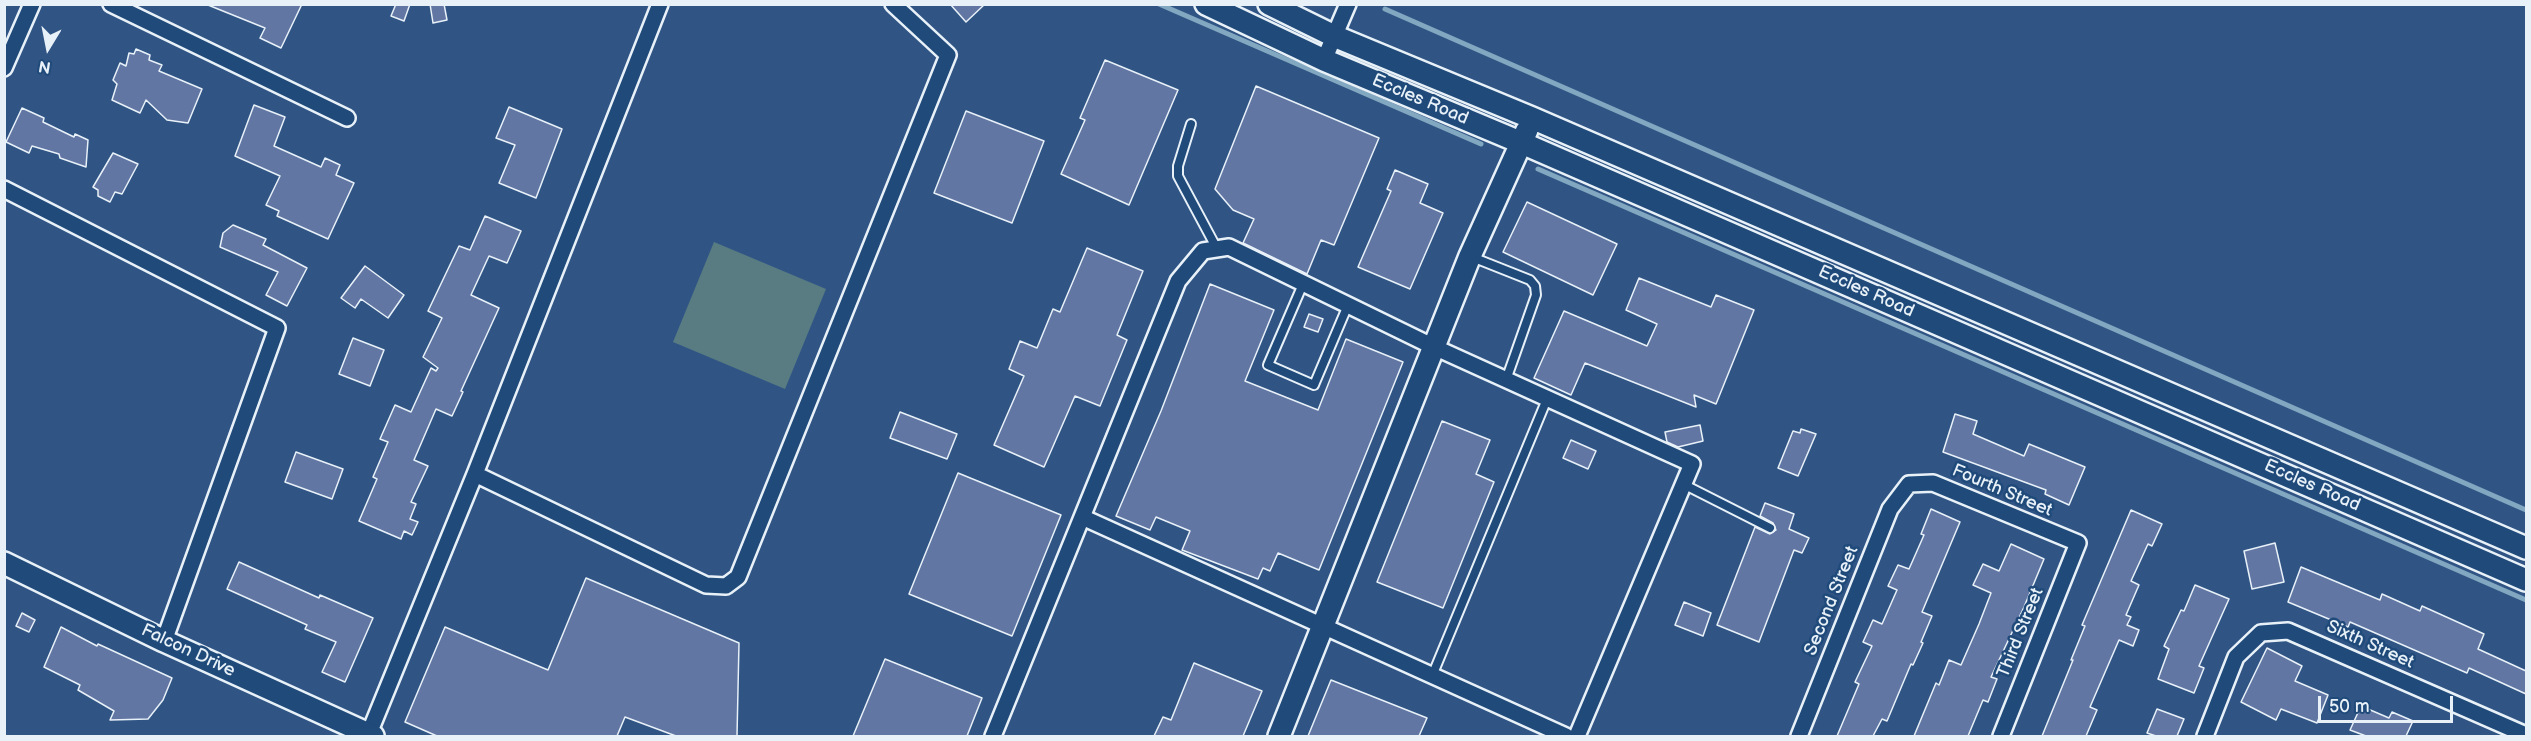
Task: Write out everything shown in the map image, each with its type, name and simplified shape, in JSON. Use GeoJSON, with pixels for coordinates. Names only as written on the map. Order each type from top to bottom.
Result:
{"type":"FeatureCollection","features":[{"type":"Feature","properties":{"kind":"street"},"geometry":{"type":"LineString","coordinates":[[4,68],[32,4]]}},
{"type":"Feature","properties":{"kind":"street"},"geometry":{"type":"LineString","coordinates":[[111,4],[347,118]]}},
{"type":"Feature","properties":{"kind":"street"},"geometry":{"type":"LineString","coordinates":[[370,736],[660,4]]}},
{"type":"Feature","properties":{"kind":"street"},"geometry":{"type":"LineString","coordinates":[[475,474],[706,585],[726,586],[738,577],[948,55],[892,4]]}},
{"type":"Feature","properties":{"kind":"street","name":"Eccles Road"},"geometry":{"type":"LineString","coordinates":[[1206,4],[1324,60],[1522,143],[2526,580]]}},
{"type":"Feature","properties":{"kind":"street","name":"Eccles Road"},"geometry":{"type":"LineString","coordinates":[[1269,4],[1334,36],[1532,118],[2526,548]]}},
{"type":"Feature","properties":{"kind":"street"},"geometry":{"type":"LineString","coordinates":[[1324,60],[1348,4]]}},
{"type":"Feature","properties":{"kind":"street"},"geometry":{"type":"LineString","coordinates":[[1279,736],[1470,256],[1532,118]]}},
{"type":"Feature","properties":{"kind":"street"},"geometry":{"type":"LineString","coordinates":[[4,189],[277,328],[164,641]]}},
{"type":"Feature","properties":{"kind":"street"},"geometry":{"type":"LineString","coordinates":[[993,736],[1178,282],[1203,250],[1216,247],[1229,247],[1434,347],[1692,464],[1577,736]]}},
{"type":"Feature","properties":{"kind":"street","name":"Fourth Street"},"geometry":{"type":"LineString","coordinates":[[1909,484],[1933,483],[2078,543]]}},
{"type":"Feature","properties":{"kind":"street","name":"Second Street"},"geometry":{"type":"LineString","coordinates":[[1799,736],[1890,509],[1909,484]]}},
{"type":"Feature","properties":{"kind":"street"},"geometry":{"type":"LineString","coordinates":[[1082,517],[1566,736]]}},
{"type":"Feature","properties":{"kind":"street","name":"Third Street"},"geometry":{"type":"LineString","coordinates":[[2001,736],[2078,543]]}},
{"type":"Feature","properties":{"kind":"street","name":"Falcon Drive"},"geometry":{"type":"LineString","coordinates":[[4,563],[164,641],[370,736]]}},
{"type":"Feature","properties":{"kind":"street","name":"Sixth Street"},"geometry":{"type":"LineString","coordinates":[[2205,736],[2236,657],[2261,633],[2288,631],[2526,735]]}},
{"type":"Feature","properties":{"kind":"lane"},"geometry":{"type":"LineString","coordinates":[[1191,124],[1178,166],[1178,176],[1216,247]]}},
{"type":"Feature","properties":{"kind":"lane"},"geometry":{"type":"LineString","coordinates":[[1470,256],[1530,280],[1535,286],[1536,295],[1506,380]]}},
{"type":"Feature","properties":{"kind":"lane"},"geometry":{"type":"LineString","coordinates":[[1303,284],[1268,365],[1314,385],[1348,305]]}},
{"type":"Feature","properties":{"kind":"lane"},"geometry":{"type":"LineString","coordinates":[[1432,676],[1547,399]]}},
{"type":"Feature","properties":{"kind":"lane"},"geometry":{"type":"LineString","coordinates":[[1683,484],[1770,528]]}},
{"type":"Feature","properties":{"kind":"green space"},"geometry":{"type":"Polygon","coordinates":[[[714,242],[826,289],[785,389],[673,342],[714,242]]]}},
{"type":"Feature","properties":{"kind":"building"},"geometry":{"type":"Polygon","coordinates":[[[302,4],[281,48],[260,38],[265,28],[208,5],[302,4]]]}},
{"type":"Feature","properties":{"kind":"building"},"geometry":{"type":"Polygon","coordinates":[[[396,4],[410,4],[404,21],[391,16],[396,4]]]}},
{"type":"Feature","properties":{"kind":"building"},"geometry":{"type":"Polygon","coordinates":[[[430,4],[444,4],[447,20],[433,23],[430,4]]]}},
{"type":"Feature","properties":{"kind":"building"},"geometry":{"type":"Polygon","coordinates":[[[950,4],[985,4],[966,22],[950,4]]]}},
{"type":"Feature","properties":{"kind":"building"},"geometry":{"type":"Polygon","coordinates":[[[136,49],[150,55],[149,60],[162,65],[159,71],[202,89],[188,123],[167,120],[146,100],[140,113],[112,100],[117,84],[113,80],[120,63],[126,66],[129,53],[134,54],[136,49]]]}},
{"type":"Feature","properties":{"kind":"building"},"geometry":{"type":"Polygon","coordinates":[[[1105,60],[1178,90],[1129,205],[1061,174],[1085,120],[1080,118],[1105,60]]]}},
{"type":"Feature","properties":{"kind":"building"},"geometry":{"type":"Polygon","coordinates":[[[1256,86],[1379,138],[1334,245],[1321,240],[1307,274],[1243,243],[1254,219],[1233,210],[1215,189],[1256,86]]]}},
{"type":"Feature","properties":{"kind":"building"},"geometry":{"type":"Polygon","coordinates":[[[254,105],[285,117],[274,146],[321,167],[325,158],[340,165],[336,175],[354,183],[328,239],[277,216],[279,211],[266,205],[280,176],[235,156],[254,105]]]}},
{"type":"Feature","properties":{"kind":"building"},"geometry":{"type":"Polygon","coordinates":[[[509,107],[562,129],[536,198],[499,183],[515,145],[496,138],[509,107]]]}},
{"type":"Feature","properties":{"kind":"building"},"geometry":{"type":"Polygon","coordinates":[[[22,108],[44,118],[43,122],[74,137],[75,134],[88,140],[86,167],[60,158],[59,154],[32,146],[29,153],[6,142],[22,108]]]}},
{"type":"Feature","properties":{"kind":"building"},"geometry":{"type":"Polygon","coordinates":[[[966,111],[1044,141],[1012,223],[934,193],[966,111]]]}},
{"type":"Feature","properties":{"kind":"building"},"geometry":{"type":"Polygon","coordinates":[[[113,153],[138,164],[122,194],[115,192],[110,202],[98,196],[98,190],[93,187],[113,153]]]}},
{"type":"Feature","properties":{"kind":"building"},"geometry":{"type":"Polygon","coordinates":[[[1395,170],[1428,184],[1420,203],[1443,213],[1410,289],[1358,267],[1391,191],[1387,189],[1395,170]]]}},
{"type":"Feature","properties":{"kind":"building"},"geometry":{"type":"Polygon","coordinates":[[[1527,202],[1617,244],[1593,295],[1503,252],[1527,202]]]}},
{"type":"Feature","properties":{"kind":"building"},"geometry":{"type":"Polygon","coordinates":[[[485,216],[521,231],[507,263],[489,256],[471,295],[499,308],[452,416],[436,409],[414,460],[428,466],[411,502],[416,504],[410,519],[418,522],[412,535],[404,531],[401,539],[359,521],[377,479],[373,477],[388,442],[380,439],[395,405],[411,412],[431,368],[436,371],[438,368],[423,357],[442,318],[428,311],[459,246],[470,250],[485,216]]]}},
{"type":"Feature","properties":{"kind":"building"},"geometry":{"type":"Polygon","coordinates":[[[233,225],[266,239],[263,245],[307,268],[287,306],[266,295],[278,272],[220,247],[223,233],[233,225]]]}},
{"type":"Feature","properties":{"kind":"building"},"geometry":{"type":"Polygon","coordinates":[[[1087,248],[1143,271],[1117,335],[1127,340],[1100,406],[1075,396],[1044,467],[994,445],[1024,376],[1009,369],[1020,341],[1037,348],[1053,309],[1060,312],[1087,248]]]}},
{"type":"Feature","properties":{"kind":"building"},"geometry":{"type":"Polygon","coordinates":[[[365,266],[404,295],[388,318],[361,299],[355,308],[341,298],[365,266]]]}},
{"type":"Feature","properties":{"kind":"building"},"geometry":{"type":"Polygon","coordinates":[[[1639,278],[1711,307],[1716,295],[1754,310],[1716,404],[1694,395],[1696,407],[1585,363],[1571,395],[1534,378],[1564,311],[1647,346],[1657,324],[1626,310],[1639,278]]]}},
{"type":"Feature","properties":{"kind":"building"},"geometry":{"type":"Polygon","coordinates":[[[1210,284],[1274,310],[1245,381],[1318,410],[1346,339],[1403,362],[1319,570],[1278,553],[1270,571],[1263,568],[1258,579],[1182,550],[1190,531],[1156,517],[1150,530],[1116,516],[1161,411],[1210,284]]]}},
{"type":"Feature","properties":{"kind":"building"},"geometry":{"type":"Polygon","coordinates":[[[1309,314],[1323,319],[1318,332],[1304,327],[1309,314]]]}},
{"type":"Feature","properties":{"kind":"building"},"geometry":{"type":"Polygon","coordinates":[[[353,338],[384,350],[370,386],[339,374],[353,338]]]}},
{"type":"Feature","properties":{"kind":"building"},"geometry":{"type":"Polygon","coordinates":[[[900,412],[957,434],[947,459],[890,438],[900,412]]]}},
{"type":"Feature","properties":{"kind":"building"},"geometry":{"type":"Polygon","coordinates":[[[1955,414],[1977,421],[1973,434],[2024,456],[2029,444],[2085,467],[2069,505],[2045,494],[2046,490],[1943,452],[1955,414]]]}},
{"type":"Feature","properties":{"kind":"building"},"geometry":{"type":"Polygon","coordinates":[[[1442,421],[1490,440],[1476,474],[1494,482],[1443,608],[1377,582],[1442,421]]]}},
{"type":"Feature","properties":{"kind":"building"},"geometry":{"type":"Polygon","coordinates":[[[1700,425],[1703,441],[1678,447],[1667,442],[1665,432],[1700,425]]]}},
{"type":"Feature","properties":{"kind":"building"},"geometry":{"type":"Polygon","coordinates":[[[1801,429],[1816,434],[1798,476],[1778,468],[1793,431],[1800,433],[1801,429]]]}},
{"type":"Feature","properties":{"kind":"building"},"geometry":{"type":"Polygon","coordinates":[[[1571,440],[1596,451],[1588,469],[1563,458],[1571,440]]]}},
{"type":"Feature","properties":{"kind":"building"},"geometry":{"type":"Polygon","coordinates":[[[296,452],[343,469],[332,499],[285,482],[296,452]]]}},
{"type":"Feature","properties":{"kind":"building"},"geometry":{"type":"Polygon","coordinates":[[[958,473],[1061,515],[1012,636],[909,594],[958,473]]]}},
{"type":"Feature","properties":{"kind":"building"},"geometry":{"type":"Polygon","coordinates":[[[1765,503],[1794,514],[1789,529],[1809,538],[1802,553],[1794,550],[1759,642],[1717,625],[1755,527],[1770,534],[1776,530],[1773,523],[1760,516],[1765,503]]]}},
{"type":"Feature","properties":{"kind":"building"},"geometry":{"type":"Polygon","coordinates":[[[1931,509],[1960,522],[1922,612],[1932,616],[1921,642],[1923,643],[1913,665],[1911,664],[1887,721],[1882,719],[1873,736],[1837,736],[1859,684],[1855,682],[1872,646],[1863,642],[1873,620],[1882,624],[1897,590],[1888,586],[1898,565],[1909,569],[1924,535],[1921,534],[1931,509]]]}},
{"type":"Feature","properties":{"kind":"building"},"geometry":{"type":"Polygon","coordinates":[[[2131,510],[2162,524],[2152,546],[2148,544],[2131,581],[2139,585],[2126,615],[2131,617],[2127,625],[2139,630],[2133,646],[2119,640],[2090,707],[2097,710],[2086,736],[2042,736],[2073,660],[2071,660],[2085,626],[2082,625],[2131,510]]]}},
{"type":"Feature","properties":{"kind":"building"},"geometry":{"type":"Polygon","coordinates":[[[2275,543],[2284,582],[2252,589],[2244,551],[2275,543]]]}},
{"type":"Feature","properties":{"kind":"building"},"geometry":{"type":"Polygon","coordinates":[[[2011,544],[2044,559],[1991,677],[1997,679],[1988,702],[1983,700],[1968,736],[1914,736],[1936,683],[1939,685],[1949,660],[1961,665],[1979,624],[1991,593],[1973,585],[1983,564],[1999,571],[2011,544]]]}},
{"type":"Feature","properties":{"kind":"building"},"geometry":{"type":"Polygon","coordinates":[[[239,562],[319,598],[320,595],[373,618],[345,682],[322,672],[336,642],[305,629],[307,625],[227,589],[239,562]]]}},
{"type":"Feature","properties":{"kind":"building"},"geometry":{"type":"Polygon","coordinates":[[[2301,567],[2380,600],[2382,594],[2420,611],[2422,606],[2484,634],[2478,649],[2526,671],[2526,694],[2469,668],[2467,673],[2350,622],[2348,627],[2288,602],[2301,567]]]}},
{"type":"Feature","properties":{"kind":"building"},"geometry":{"type":"Polygon","coordinates":[[[586,578],[739,643],[737,736],[676,736],[625,717],[617,736],[437,736],[405,722],[445,627],[548,670],[586,578]]]}},
{"type":"Feature","properties":{"kind":"building"},"geometry":{"type":"Polygon","coordinates":[[[2195,585],[2229,599],[2199,666],[2204,668],[2194,693],[2158,679],[2169,649],[2164,646],[2181,610],[2184,611],[2195,585]]]}},
{"type":"Feature","properties":{"kind":"building"},"geometry":{"type":"Polygon","coordinates":[[[1684,602],[1711,613],[1703,636],[1675,625],[1684,602]]]}},
{"type":"Feature","properties":{"kind":"building"},"geometry":{"type":"Polygon","coordinates":[[[22,613],[35,620],[29,632],[16,626],[22,613]]]}},
{"type":"Feature","properties":{"kind":"building"},"geometry":{"type":"Polygon","coordinates":[[[61,627],[97,646],[98,644],[172,678],[163,700],[148,719],[110,720],[114,711],[78,690],[80,685],[44,667],[61,627]]]}},
{"type":"Feature","properties":{"kind":"building"},"geometry":{"type":"Polygon","coordinates":[[[2267,648],[2302,666],[2295,681],[2328,695],[2317,723],[2281,709],[2276,720],[2241,702],[2267,648]]]}},
{"type":"Feature","properties":{"kind":"building"},"geometry":{"type":"Polygon","coordinates":[[[885,659],[982,698],[967,736],[853,736],[885,659]]]}},
{"type":"Feature","properties":{"kind":"building"},"geometry":{"type":"Polygon","coordinates":[[[1194,663],[1262,691],[1243,736],[1154,736],[1163,717],[1171,720],[1194,663]]]}},
{"type":"Feature","properties":{"kind":"building"},"geometry":{"type":"Polygon","coordinates":[[[1331,680],[1427,718],[1419,736],[1308,736],[1331,680]]]}},
{"type":"Feature","properties":{"kind":"building"},"geometry":{"type":"Polygon","coordinates":[[[2361,706],[2389,718],[2392,712],[2413,721],[2406,736],[2366,736],[2350,730],[2361,706]]]}},
{"type":"Feature","properties":{"kind":"building"},"geometry":{"type":"Polygon","coordinates":[[[2157,709],[2184,719],[2177,736],[2156,736],[2147,733],[2157,709]]]}},
{"type":"Feature","properties":{"kind":"waterway"},"geometry":{"type":"LineString","coordinates":[[1159,4],[1481,144]]}},
{"type":"Feature","properties":{"kind":"waterway"},"geometry":{"type":"LineString","coordinates":[[1385,9],[2526,510]]}},
{"type":"Feature","properties":{"kind":"waterway"},"geometry":{"type":"LineString","coordinates":[[1538,169],[2526,600]]}}]}
